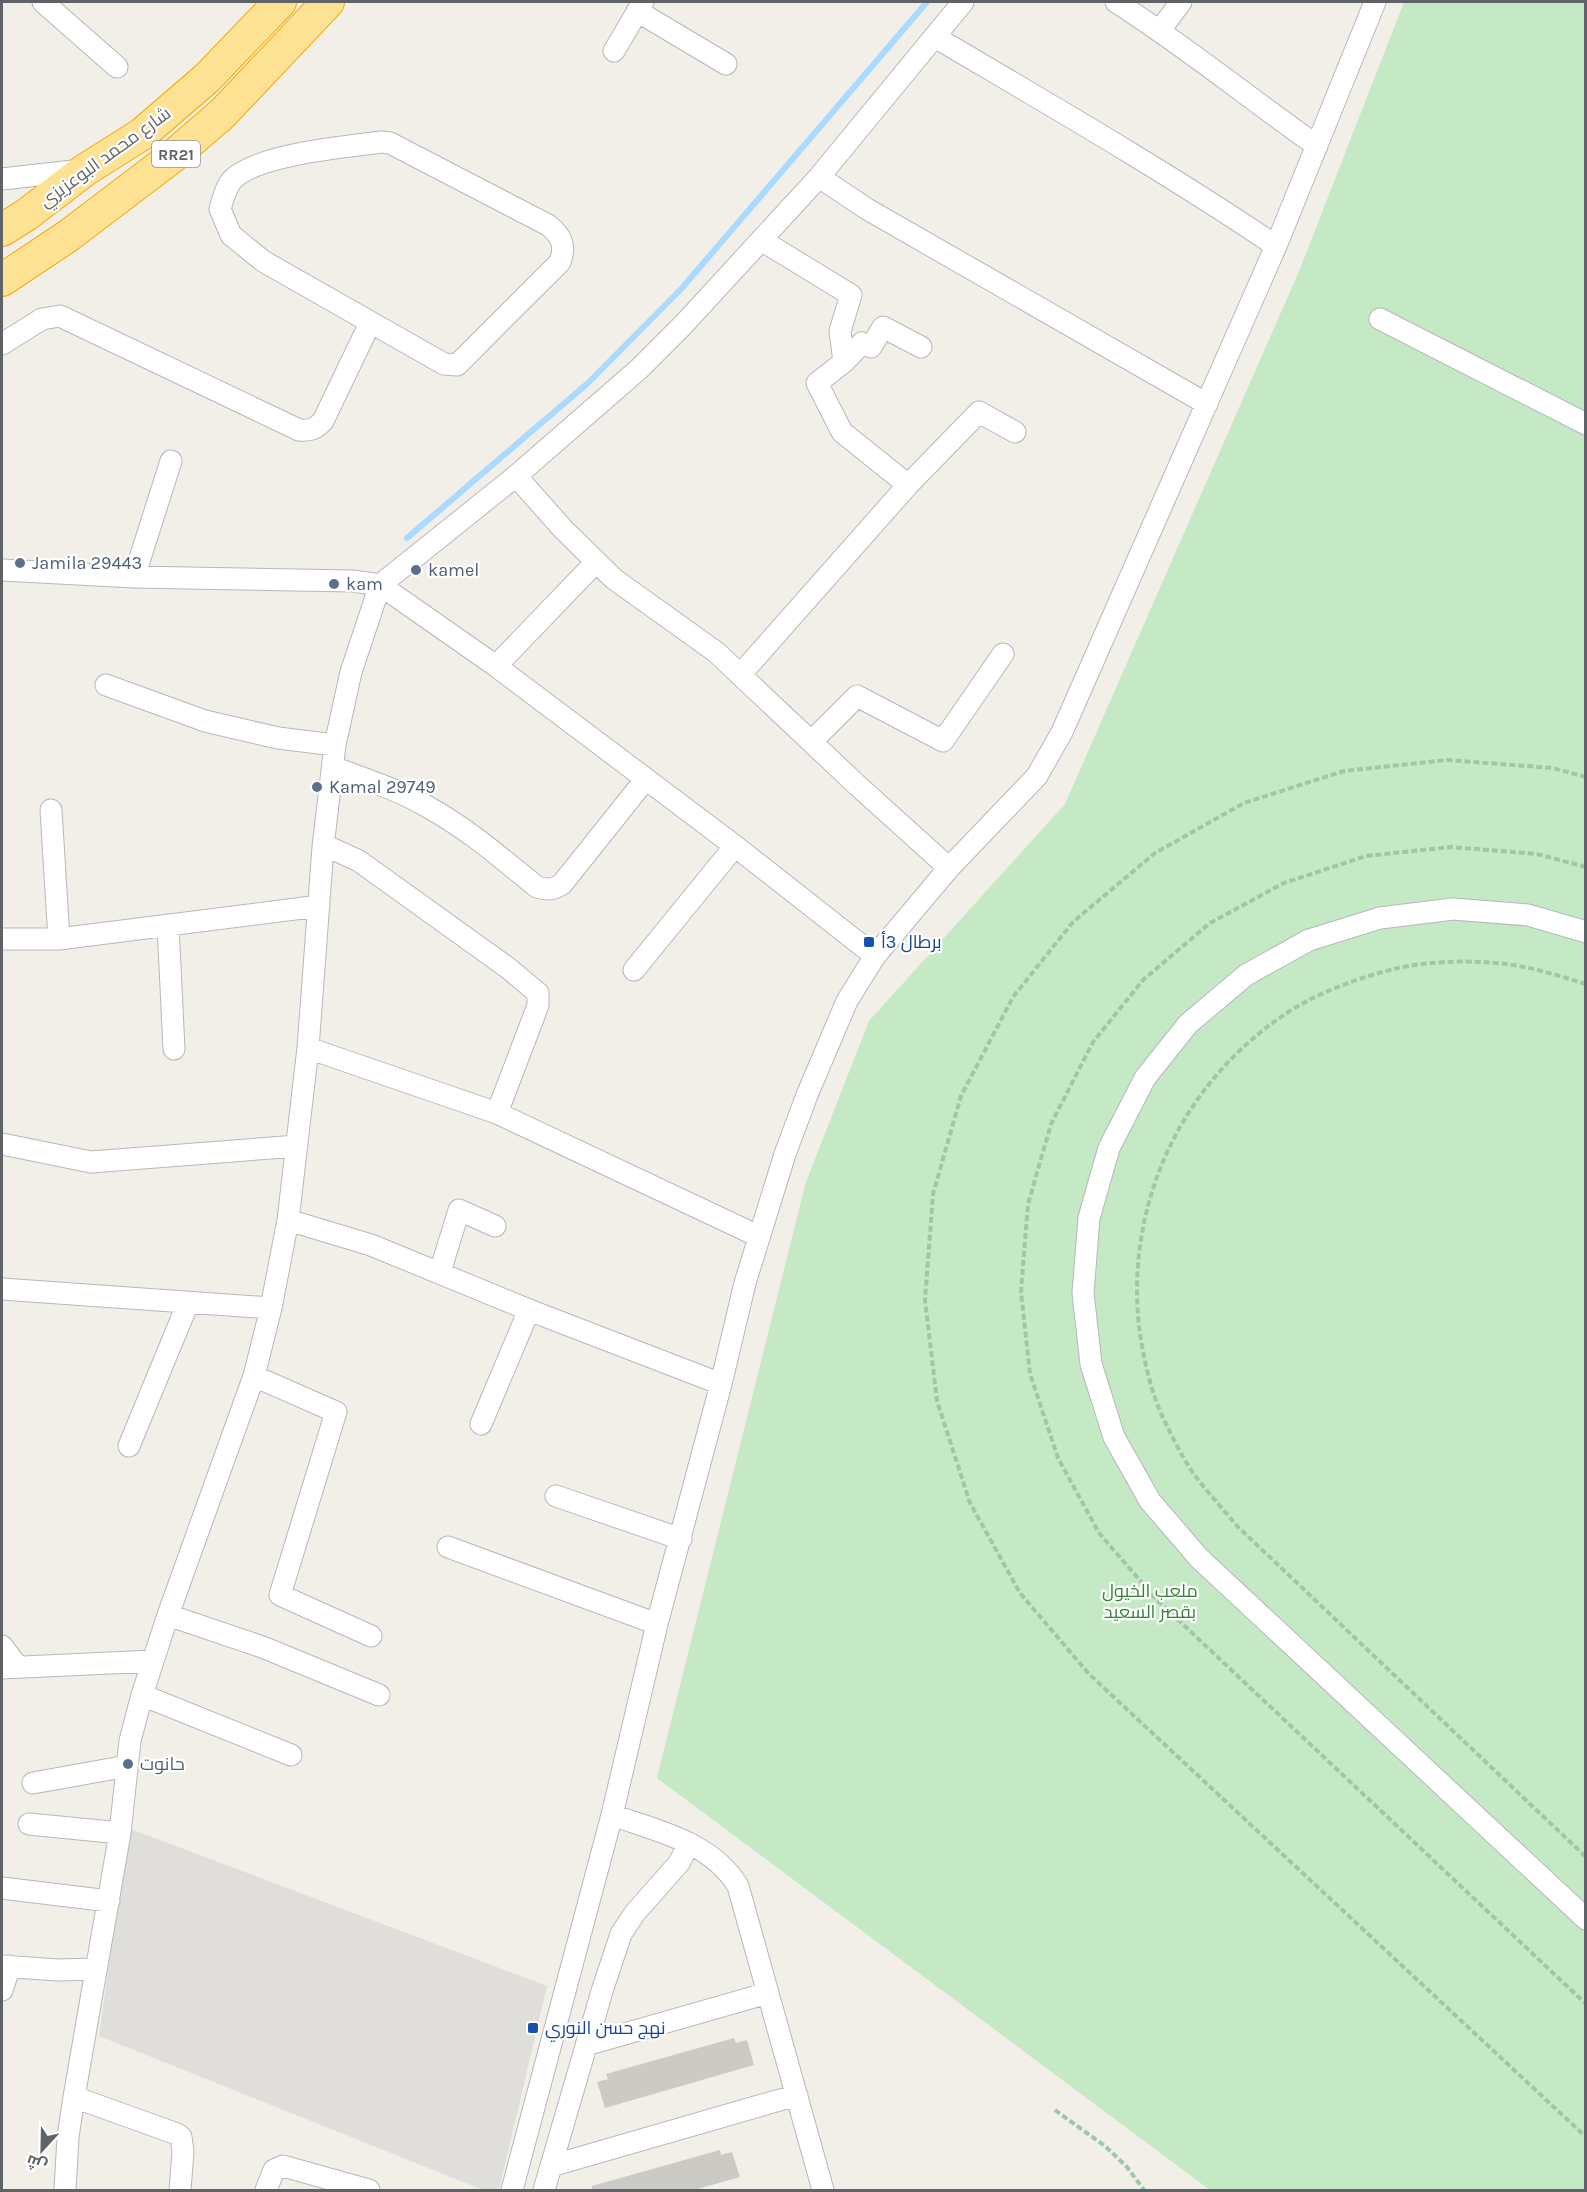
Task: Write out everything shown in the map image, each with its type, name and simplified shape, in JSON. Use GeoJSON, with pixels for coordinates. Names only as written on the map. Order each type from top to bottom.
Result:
{"type":"FeatureCollection","features":[{"type":"Feature","properties":{"kind":"highway","name":"شارع محمد البوعزيزي"},"geometry":{"type":"LineString","coordinates":[[2,230],[26,215],[85,170],[142,134],[207,78],[280,2]]}},
{"type":"Feature","properties":{"kind":"highway","name":"شارع محمد البوعزيزي"},"geometry":{"type":"LineString","coordinates":[[2,280],[68,236],[172,157],[222,114],[328,2]]}},
{"type":"Feature","properties":{"kind":"street"},"geometry":{"type":"LineString","coordinates":[[43,2],[117,67]]}},
{"type":"Feature","properties":{"kind":"street"},"geometry":{"type":"LineString","coordinates":[[65,2190],[68,2137],[120,1833],[130,1741],[142,1695],[168,1616],[254,1376],[271,1308],[288,1220],[297,1146],[308,1048],[323,847],[335,745],[351,672],[380,585],[516,476],[639,369],[684,324],[819,177],[963,2]]}},
{"type":"Feature","properties":{"kind":"street"},"geometry":{"type":"LineString","coordinates":[[1116,2],[1160,30],[1317,146]]}},
{"type":"Feature","properties":{"kind":"street"},"geometry":{"type":"LineString","coordinates":[[1160,30],[1181,2]]}},
{"type":"Feature","properties":{"kind":"street"},"geometry":{"type":"LineString","coordinates":[[512,2190],[612,1815],[657,1624],[681,1539],[758,1236],[792,1135],[847,1001],[875,956],[950,868],[1029,784],[1049,757],[1276,246],[1317,146],[1368,4]]}},
{"type":"Feature","properties":{"kind":"street"},"geometry":{"type":"LineString","coordinates":[[614,51],[640,6],[726,64]]}},
{"type":"Feature","properties":{"kind":"street"},"geometry":{"type":"LineString","coordinates":[[935,37],[1121,146],[1196,192],[1276,246]]}},
{"type":"Feature","properties":{"kind":"street"},"geometry":{"type":"LineString","coordinates":[[390,142],[548,225],[562,239],[564,251],[560,262],[457,365],[444,364],[370,323],[263,261],[231,235],[220,209],[231,181],[244,170],[272,159],[390,142]]}},
{"type":"Feature","properties":{"kind":"street"},"geometry":{"type":"LineString","coordinates":[[2,179],[85,170]]}},
{"type":"Feature","properties":{"kind":"street"},"geometry":{"type":"LineString","coordinates":[[819,177],[911,235],[1207,405]]}},
{"type":"Feature","properties":{"kind":"street"},"geometry":{"type":"LineString","coordinates":[[761,240],[851,295],[840,331],[844,362]]}},
{"type":"Feature","properties":{"kind":"street"},"geometry":{"type":"LineString","coordinates":[[2,344],[42,319],[60,315],[299,430],[309,431],[315,429],[323,421],[370,323]]}},
{"type":"Feature","properties":{"kind":"street"},"geometry":{"type":"LineString","coordinates":[[1380,318],[1586,424]]}},
{"type":"Feature","properties":{"kind":"street"},"geometry":{"type":"LineString","coordinates":[[908,485],[842,432],[817,383],[844,362],[862,343],[871,347],[883,327],[921,347]]}},
{"type":"Feature","properties":{"kind":"street"},"geometry":{"type":"LineString","coordinates":[[740,675],[908,485],[979,412],[1015,432]]}},
{"type":"Feature","properties":{"kind":"street"},"geometry":{"type":"LineString","coordinates":[[134,577],[171,461]]}},
{"type":"Feature","properties":{"kind":"street"},"geometry":{"type":"LineString","coordinates":[[516,476],[563,529],[614,579],[698,638],[950,868]]}},
{"type":"Feature","properties":{"kind":"street"},"geometry":{"type":"LineString","coordinates":[[496,666],[596,562]]}},
{"type":"Feature","properties":{"kind":"street"},"geometry":{"type":"LineString","coordinates":[[2,570],[134,577],[353,581],[380,585],[496,666],[735,846],[875,956]]}},
{"type":"Feature","properties":{"kind":"street"},"geometry":{"type":"LineString","coordinates":[[812,741],[857,696],[943,741],[1003,654]]}},
{"type":"Feature","properties":{"kind":"street"},"geometry":{"type":"LineString","coordinates":[[106,685],[205,721],[278,738],[335,745]]}},
{"type":"Feature","properties":{"kind":"street"},"geometry":{"type":"LineString","coordinates":[[333,767],[428,806],[460,826],[537,887],[547,890],[562,884],[645,780]]}},
{"type":"Feature","properties":{"kind":"street"},"geometry":{"type":"LineString","coordinates":[[51,810],[59,939]]}},
{"type":"Feature","properties":{"kind":"street"},"geometry":{"type":"LineString","coordinates":[[634,970],[735,846]]}},
{"type":"Feature","properties":{"kind":"street"},"geometry":{"type":"LineString","coordinates":[[323,847],[341,852],[359,861],[508,968],[538,993],[538,1005],[497,1113]]}},
{"type":"Feature","properties":{"kind":"street"},"geometry":{"type":"LineString","coordinates":[[2,939],[59,939],[319,906]]}},
{"type":"Feature","properties":{"kind":"street"},"geometry":{"type":"LineString","coordinates":[[1586,932],[1528,915],[1453,909],[1380,918],[1309,940],[1246,975],[1188,1024],[1145,1078],[1108,1148],[1089,1218],[1083,1293],[1091,1364],[1114,1437],[1150,1500],[1199,1558],[1586,1920]]}},
{"type":"Feature","properties":{"kind":"street"},"geometry":{"type":"LineString","coordinates":[[168,926],[174,1049]]}},
{"type":"Feature","properties":{"kind":"street"},"geometry":{"type":"LineString","coordinates":[[308,1048],[497,1113],[758,1236]]}},
{"type":"Feature","properties":{"kind":"street"},"geometry":{"type":"LineString","coordinates":[[2,1144],[91,1162],[297,1146]]}},
{"type":"Feature","properties":{"kind":"street"},"geometry":{"type":"LineString","coordinates":[[440,1272],[459,1210],[495,1226]]}},
{"type":"Feature","properties":{"kind":"street"},"geometry":{"type":"LineString","coordinates":[[288,1220],[371,1245],[721,1384]]}},
{"type":"Feature","properties":{"kind":"street"},"geometry":{"type":"LineString","coordinates":[[2,1289],[271,1308]]}},
{"type":"Feature","properties":{"kind":"street"},"geometry":{"type":"LineString","coordinates":[[129,1446],[188,1303]]}},
{"type":"Feature","properties":{"kind":"street"},"geometry":{"type":"LineString","coordinates":[[481,1424],[530,1310]]}},
{"type":"Feature","properties":{"kind":"street"},"geometry":{"type":"LineString","coordinates":[[254,1376],[336,1412],[280,1595],[371,1636]]}},
{"type":"Feature","properties":{"kind":"street"},"geometry":{"type":"LineString","coordinates":[[556,1496],[681,1539]]}},
{"type":"Feature","properties":{"kind":"street"},"geometry":{"type":"LineString","coordinates":[[448,1547],[657,1624]]}},
{"type":"Feature","properties":{"kind":"street"},"geometry":{"type":"LineString","coordinates":[[168,1616],[265,1648],[379,1695]]}},
{"type":"Feature","properties":{"kind":"street"},"geometry":{"type":"LineString","coordinates":[[2,1646],[10,1667],[153,1661]]}},
{"type":"Feature","properties":{"kind":"street"},"geometry":{"type":"LineString","coordinates":[[142,1695],[291,1755]]}},
{"type":"Feature","properties":{"kind":"street"},"geometry":{"type":"LineString","coordinates":[[33,1783],[127,1766]]}},
{"type":"Feature","properties":{"kind":"street"},"geometry":{"type":"LineString","coordinates":[[612,1815],[672,1835],[689,1844],[717,1860],[738,1886],[824,2190]]}},
{"type":"Feature","properties":{"kind":"street"},"geometry":{"type":"LineString","coordinates":[[29,1824],[120,1833]]}},
{"type":"Feature","properties":{"kind":"street"},"geometry":{"type":"LineString","coordinates":[[544,2190],[621,1934],[634,1914],[679,1863],[689,1844]]}},
{"type":"Feature","properties":{"kind":"street"},"geometry":{"type":"LineString","coordinates":[[2,1888],[109,1901]]}},
{"type":"Feature","properties":{"kind":"street"},"geometry":{"type":"LineString","coordinates":[[2,1990],[6,1966],[58,1970],[96,1969]]}},
{"type":"Feature","properties":{"kind":"street"},"geometry":{"type":"LineString","coordinates":[[586,2045],[768,1993]]}},
{"type":"Feature","properties":{"kind":"street"},"geometry":{"type":"LineString","coordinates":[[552,2166],[796,2095]]}},
{"type":"Feature","properties":{"kind":"street"},"geometry":{"type":"LineString","coordinates":[[74,2097],[182,2137],[180,2190]]}},
{"type":"Feature","properties":{"kind":"street"},"geometry":{"type":"LineString","coordinates":[[266,2190],[274,2170],[283,2166],[369,2190]]}},
{"type":"Feature","properties":{"kind":"path"},"geometry":{"type":"LineString","coordinates":[[1586,867],[1537,854],[1451,846],[1366,856],[1284,883],[1210,923],[1143,980],[1093,1042],[1051,1124],[1028,1204],[1021,1292],[1030,1374],[1058,1458],[1099,1533],[1156,1599],[1586,2004]]}},
{"type":"Feature","properties":{"kind":"path"},"geometry":{"type":"LineString","coordinates":[[1586,984],[1524,966],[1459,961],[1395,968],[1333,988],[1278,1019],[1228,1061],[1190,1108],[1158,1169],[1141,1230],[1136,1295],[1143,1357],[1164,1420],[1195,1476],[1237,1526],[1586,1857]]}},
{"type":"Feature","properties":{"kind":"path"},"geometry":{"type":"LineString","coordinates":[[1089,1674],[1586,2137]]}},
{"type":"Feature","properties":{"kind":"path"},"geometry":{"type":"LineString","coordinates":[[1055,2110],[1105,2146],[1127,2167],[1144,2190]]}},
{"type":"Feature","properties":{"kind":"shaded area"},"geometry":{"type":"Polygon","coordinates":[[[128,1828],[547,1986],[499,2190],[483,2190],[99,2036],[128,1828]]]}},
{"type":"Feature","properties":{"kind":"green space","name":"ملعب الخيول بقصر السعيد"},"geometry":{"type":"Polygon","coordinates":[[[1404,2],[1585,2],[1585,2190],[1210,2190],[657,1778],[806,1182],[869,1021],[1065,804],[1300,269],[1404,2]]]}},
{"type":"Feature","properties":{"kind":"building"},"geometry":{"type":"Polygon","coordinates":[[[734,2038],[736,2043],[747,2040],[754,2065],[605,2108],[597,2082],[608,2079],[606,2074],[734,2038]]]}},
{"type":"Feature","properties":{"kind":"building"},"geometry":{"type":"Polygon","coordinates":[[[720,2150],[721,2155],[732,2152],[740,2177],[694,2190],[592,2190],[592,2186],[720,2150]]]}},
{"type":"Feature","properties":{"kind":"waterway"},"geometry":{"type":"LineString","coordinates":[[407,538],[588,383],[682,288],[927,2]]}},
{"type":"Feature","properties":{"kind":"place","name":"Jamila 29443"},"geometry":{"type":"Point","coordinates":[20,563]}},
{"type":"Feature","properties":{"kind":"place","name":"kamel"},"geometry":{"type":"Point","coordinates":[416,570]}},
{"type":"Feature","properties":{"kind":"place","name":"kam"},"geometry":{"type":"Point","coordinates":[334,584]}},
{"type":"Feature","properties":{"kind":"place","name":"Kamal 29749"},"geometry":{"type":"Point","coordinates":[317,787]}},
{"type":"Feature","properties":{"kind":"place","name":"برطال 3أ"},"geometry":{"type":"Point","coordinates":[869,942]}},
{"type":"Feature","properties":{"kind":"place","name":"حانوت"},"geometry":{"type":"Point","coordinates":[128,1764]}},
{"type":"Feature","properties":{"kind":"place","name":"نهج حسن النوري"},"geometry":{"type":"Point","coordinates":[533,2028]}}]}
